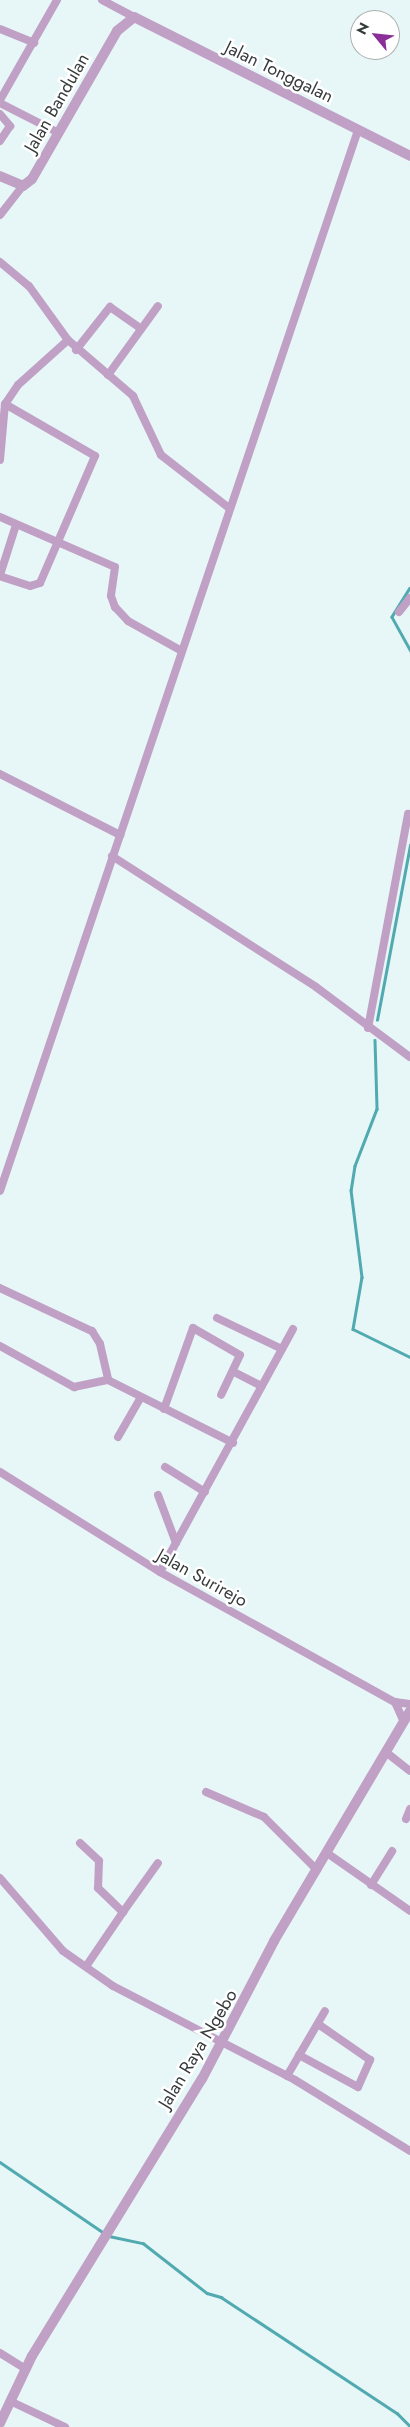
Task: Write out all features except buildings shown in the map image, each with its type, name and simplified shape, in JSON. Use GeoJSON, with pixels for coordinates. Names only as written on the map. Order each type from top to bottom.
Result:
{"type":"FeatureCollection","features":[{"type":"Feature","properties":{"kind":"street"},"geometry":{"type":"LineString","coordinates":[[57,0],[0,102],[59,133]]}},
{"type":"Feature","properties":{"kind":"street"},"geometry":{"type":"LineString","coordinates":[[102,0],[134,17]]}},
{"type":"Feature","properties":{"kind":"street","name":"Jalan Tonggalan"},"geometry":{"type":"LineString","coordinates":[[134,17],[410,156]]}},
{"type":"Feature","properties":{"kind":"street","name":"Jalan Bandulan"},"geometry":{"type":"LineString","coordinates":[[23,186],[37,172],[117,31],[134,17]]}},
{"type":"Feature","properties":{"kind":"street"},"geometry":{"type":"LineString","coordinates":[[0,29],[34,43]]}},
{"type":"Feature","properties":{"kind":"street"},"geometry":{"type":"LineString","coordinates":[[0,114],[10,126],[0,141]]}},
{"type":"Feature","properties":{"kind":"street"},"geometry":{"type":"LineString","coordinates":[[0,1191],[3,1163],[120,835],[180,650],[358,130]]}},
{"type":"Feature","properties":{"kind":"street"},"geometry":{"type":"LineString","coordinates":[[0,176],[23,186],[0,215]]}},
{"type":"Feature","properties":{"kind":"street"},"geometry":{"type":"LineString","coordinates":[[0,262],[29,286],[76,350],[133,396],[160,455],[229,508]]}},
{"type":"Feature","properties":{"kind":"street"},"geometry":{"type":"LineString","coordinates":[[108,375],[158,306]]}},
{"type":"Feature","properties":{"kind":"street"},"geometry":{"type":"LineString","coordinates":[[76,350],[110,307],[141,329]]}},
{"type":"Feature","properties":{"kind":"street"},"geometry":{"type":"LineString","coordinates":[[0,460],[5,404],[18,385],[68,340]]}},
{"type":"Feature","properties":{"kind":"street"},"geometry":{"type":"LineString","coordinates":[[5,404],[95,456],[44,576],[36,586],[0,576],[16,525]]}},
{"type":"Feature","properties":{"kind":"street"},"geometry":{"type":"LineString","coordinates":[[0,517],[114,567],[111,596],[115,607],[128,620],[180,650]]}},
{"type":"Feature","properties":{"kind":"street"},"geometry":{"type":"LineString","coordinates":[[404,610],[410,598]]}},
{"type":"Feature","properties":{"kind":"street"},"geometry":{"type":"LineString","coordinates":[[0,774],[120,835]]}},
{"type":"Feature","properties":{"kind":"street"},"geometry":{"type":"LineString","coordinates":[[368,1028],[408,814]]}},
{"type":"Feature","properties":{"kind":"street"},"geometry":{"type":"LineString","coordinates":[[112,856],[316,987],[368,1028],[410,1057]]}},
{"type":"Feature","properties":{"kind":"street"},"geometry":{"type":"LineString","coordinates":[[0,1288],[92,1331],[100,1344],[108,1380]]}},
{"type":"Feature","properties":{"kind":"street"},"geometry":{"type":"LineString","coordinates":[[217,1318],[282,1349]]}},
{"type":"Feature","properties":{"kind":"street"},"geometry":{"type":"LineString","coordinates":[[164,1409],[193,1328],[237,1351],[240,1359],[221,1395]]}},
{"type":"Feature","properties":{"kind":"street"},"geometry":{"type":"LineString","coordinates":[[160,1572],[233,1443],[293,1329]]}},
{"type":"Feature","properties":{"kind":"street"},"geometry":{"type":"LineString","coordinates":[[0,1346],[74,1387],[108,1380],[233,1443]]}},
{"type":"Feature","properties":{"kind":"street"},"geometry":{"type":"LineString","coordinates":[[234,1372],[262,1386]]}},
{"type":"Feature","properties":{"kind":"street"},"geometry":{"type":"LineString","coordinates":[[118,1438],[141,1397]]}},
{"type":"Feature","properties":{"kind":"street"},"geometry":{"type":"LineString","coordinates":[[165,1467],[205,1492]]}},
{"type":"Feature","properties":{"kind":"street","name":"Jalan Surirejo"},"geometry":{"type":"LineString","coordinates":[[0,1472],[160,1572],[394,1702],[410,1704]]}},
{"type":"Feature","properties":{"kind":"street"},"geometry":{"type":"LineString","coordinates":[[158,1495],[176,1543]]}},
{"type":"Feature","properties":{"kind":"street"},"geometry":{"type":"LineString","coordinates":[[394,1702],[404,1722]]}},
{"type":"Feature","properties":{"kind":"street","name":"Jalan Raya Ngebo"},"geometry":{"type":"LineString","coordinates":[[0,2423],[26,2368],[114,2229],[221,2045],[317,1870],[410,1711]]}},
{"type":"Feature","properties":{"kind":"street"},"geometry":{"type":"LineString","coordinates":[[386,1753],[410,1771]]}},
{"type":"Feature","properties":{"kind":"street"},"geometry":{"type":"LineString","coordinates":[[206,1792],[264,1817],[317,1870]]}},
{"type":"Feature","properties":{"kind":"street"},"geometry":{"type":"LineString","coordinates":[[406,1819],[410,1809]]}},
{"type":"Feature","properties":{"kind":"street"},"geometry":{"type":"LineString","coordinates":[[80,1843],[99,1861],[98,1888],[123,1912]]}},
{"type":"Feature","properties":{"kind":"street"},"geometry":{"type":"LineString","coordinates":[[371,1885],[392,1851]]}},
{"type":"Feature","properties":{"kind":"street"},"geometry":{"type":"LineString","coordinates":[[327,1854],[410,1911]]}},
{"type":"Feature","properties":{"kind":"street"},"geometry":{"type":"LineString","coordinates":[[88,1965],[158,1863]]}},
{"type":"Feature","properties":{"kind":"street"},"geometry":{"type":"LineString","coordinates":[[0,1878],[63,1951],[88,1965],[113,1986],[221,2045],[287,2076],[410,2151]]}},
{"type":"Feature","properties":{"kind":"street"},"geometry":{"type":"LineString","coordinates":[[287,2076],[325,2011]]}},
{"type":"Feature","properties":{"kind":"street"},"geometry":{"type":"LineString","coordinates":[[299,2055],[358,2087],[370,2060],[318,2024]]}},
{"type":"Feature","properties":{"kind":"street"},"geometry":{"type":"LineString","coordinates":[[0,2353],[26,2368]]}},
{"type":"Feature","properties":{"kind":"street"},"geometry":{"type":"LineString","coordinates":[[10,2400],[66,2427]]}},
{"type":"Feature","properties":{"kind":"waterway"},"geometry":{"type":"LineString","coordinates":[[410,588],[392,617],[410,650]]}},
{"type":"Feature","properties":{"kind":"waterway"},"geometry":{"type":"LineString","coordinates":[[377,1020],[410,845]]}},
{"type":"Feature","properties":{"kind":"waterway"},"geometry":{"type":"LineString","coordinates":[[375,1040],[377,1109],[355,1166],[351,1190],[362,1277],[353,1329],[410,1357]]}},
{"type":"Feature","properties":{"kind":"waterway"},"geometry":{"type":"LineString","coordinates":[[0,2162],[104,2233]]}},
{"type":"Feature","properties":{"kind":"waterway"},"geometry":{"type":"LineString","coordinates":[[109,2236],[143,2243],[207,2293],[221,2297],[397,2413],[410,2426]]}}]}
